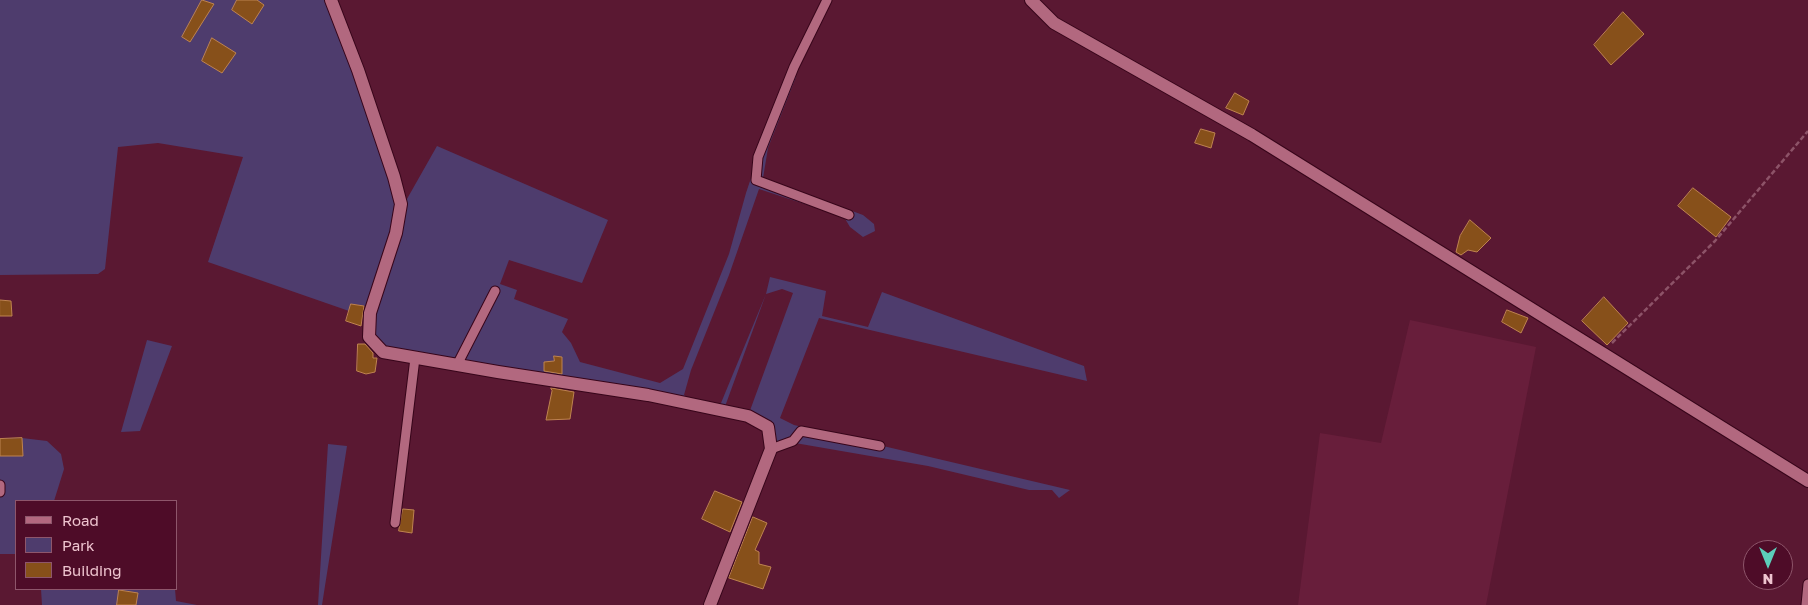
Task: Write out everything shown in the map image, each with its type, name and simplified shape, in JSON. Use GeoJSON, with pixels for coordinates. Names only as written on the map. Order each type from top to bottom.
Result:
{"type":"FeatureCollection","features":[{"type":"Feature","properties":{"kind":"street"},"geometry":{"type":"LineString","coordinates":[[332,0],[358,70],[394,177],[401,204],[396,233],[370,313],[369,337],[383,352],[648,395],[748,416],[768,427],[771,449],[710,605]]}},
{"type":"Feature","properties":{"kind":"street"},"geometry":{"type":"LineString","coordinates":[[1030,0],[1054,23],[1252,135],[1808,481]]}},
{"type":"Feature","properties":{"kind":"lane"},"geometry":{"type":"LineString","coordinates":[[827,0],[794,67],[758,157],[756,180],[849,215]]}},
{"type":"Feature","properties":{"kind":"lane"},"geometry":{"type":"LineString","coordinates":[[457,365],[495,291]]}},
{"type":"Feature","properties":{"kind":"lane"},"geometry":{"type":"LineString","coordinates":[[395,523],[415,358]]}},
{"type":"Feature","properties":{"kind":"lane"},"geometry":{"type":"LineString","coordinates":[[771,449],[793,441],[802,431],[880,446]]}},
{"type":"Feature","properties":{"kind":"lane"},"geometry":{"type":"LineString","coordinates":[[0,485],[0,492]]}},
{"type":"Feature","properties":{"kind":"lane"},"geometry":{"type":"LineString","coordinates":[[1806,605],[1808,584]]}},
{"type":"Feature","properties":{"kind":"path"},"geometry":{"type":"LineString","coordinates":[[1602,353],[1715,241],[1808,131]]}},
{"type":"Feature","properties":{"kind":"shaded area"},"geometry":{"type":"Polygon","coordinates":[[[1410,320],[1536,347],[1486,605],[1298,605],[1320,433],[1381,443],[1410,320]]]}},
{"type":"Feature","properties":{"kind":"green space"},"geometry":{"type":"Polygon","coordinates":[[[0,0],[331,0],[403,206],[437,146],[608,220],[582,283],[509,260],[500,284],[517,290],[514,299],[568,319],[562,332],[571,343],[580,362],[660,383],[683,369],[729,254],[758,157],[790,77],[796,77],[768,148],[763,178],[863,215],[874,224],[875,231],[863,237],[850,227],[844,217],[759,189],[729,275],[691,370],[684,395],[707,409],[721,403],[766,294],[723,412],[383,352],[369,337],[372,307],[352,304],[349,311],[208,262],[243,157],[158,143],[118,147],[105,269],[98,274],[0,275],[0,0]]]}},
{"type":"Feature","properties":{"kind":"green space"},"geometry":{"type":"Polygon","coordinates":[[[770,277],[826,291],[822,316],[868,327],[882,292],[1084,366],[1087,381],[819,318],[780,418],[794,425],[1070,490],[1059,498],[1052,490],[1029,490],[928,466],[795,443],[771,449],[768,427],[748,416],[793,293],[782,289],[766,294],[770,277]]]}},
{"type":"Feature","properties":{"kind":"green space"},"geometry":{"type":"Polygon","coordinates":[[[147,340],[172,346],[140,431],[121,432],[147,340]]]}},
{"type":"Feature","properties":{"kind":"green space"},"geometry":{"type":"Polygon","coordinates":[[[22,438],[47,441],[61,454],[64,469],[54,500],[15,500],[15,554],[0,554],[0,439],[22,438]]]}},
{"type":"Feature","properties":{"kind":"green space"},"geometry":{"type":"Polygon","coordinates":[[[328,444],[347,446],[322,605],[318,605],[328,444]]]}},
{"type":"Feature","properties":{"kind":"green space"},"geometry":{"type":"Polygon","coordinates":[[[41,590],[175,590],[176,601],[197,605],[42,605],[41,590]]]}},
{"type":"Feature","properties":{"kind":"building"},"geometry":{"type":"Polygon","coordinates":[[[202,0],[214,4],[190,42],[182,37],[202,0]]]}},
{"type":"Feature","properties":{"kind":"building"},"geometry":{"type":"Polygon","coordinates":[[[237,0],[257,0],[264,5],[252,24],[232,10],[237,0]]]}},
{"type":"Feature","properties":{"kind":"building"},"geometry":{"type":"Polygon","coordinates":[[[1623,12],[1644,34],[1611,65],[1594,45],[1623,12]]]}},
{"type":"Feature","properties":{"kind":"building"},"geometry":{"type":"Polygon","coordinates":[[[212,38],[236,53],[222,73],[202,61],[212,38]]]}},
{"type":"Feature","properties":{"kind":"building"},"geometry":{"type":"Polygon","coordinates":[[[1235,93],[1249,101],[1243,115],[1226,108],[1235,93]]]}},
{"type":"Feature","properties":{"kind":"building"},"geometry":{"type":"Polygon","coordinates":[[[1201,129],[1215,133],[1211,148],[1195,143],[1201,129]]]}},
{"type":"Feature","properties":{"kind":"building"},"geometry":{"type":"Polygon","coordinates":[[[1693,188],[1731,217],[1716,237],[1678,206],[1693,188]]]}},
{"type":"Feature","properties":{"kind":"building"},"geometry":{"type":"Polygon","coordinates":[[[1470,220],[1491,238],[1477,252],[1468,250],[1461,255],[1456,252],[1460,236],[1470,220]]]}},
{"type":"Feature","properties":{"kind":"building"},"geometry":{"type":"Polygon","coordinates":[[[1604,297],[1628,323],[1607,345],[1582,321],[1604,297]]]}},
{"type":"Feature","properties":{"kind":"building"},"geometry":{"type":"Polygon","coordinates":[[[0,300],[11,301],[12,316],[0,316],[0,300]]]}},
{"type":"Feature","properties":{"kind":"building"},"geometry":{"type":"Polygon","coordinates":[[[351,304],[364,306],[361,326],[346,321],[351,304]]]}},
{"type":"Feature","properties":{"kind":"building"},"geometry":{"type":"Polygon","coordinates":[[[1507,310],[1528,318],[1521,333],[1502,322],[1507,310]]]}},
{"type":"Feature","properties":{"kind":"building"},"geometry":{"type":"Polygon","coordinates":[[[358,344],[365,344],[373,353],[373,358],[377,358],[375,372],[366,374],[357,371],[358,344]]]}},
{"type":"Feature","properties":{"kind":"building"},"geometry":{"type":"Polygon","coordinates":[[[554,356],[562,357],[562,374],[544,371],[544,362],[554,361],[554,356]]]}},
{"type":"Feature","properties":{"kind":"building"},"geometry":{"type":"Polygon","coordinates":[[[551,388],[574,392],[570,419],[546,420],[551,388]]]}},
{"type":"Feature","properties":{"kind":"building"},"geometry":{"type":"Polygon","coordinates":[[[22,438],[23,456],[0,456],[0,439],[22,438]]]}},
{"type":"Feature","properties":{"kind":"building"},"geometry":{"type":"Polygon","coordinates":[[[715,491],[742,502],[730,532],[702,519],[715,491]]]}},
{"type":"Feature","properties":{"kind":"building"},"geometry":{"type":"Polygon","coordinates":[[[403,509],[414,510],[412,533],[399,531],[403,509]]]}},
{"type":"Feature","properties":{"kind":"building"},"geometry":{"type":"Polygon","coordinates":[[[753,517],[767,523],[755,550],[759,552],[759,564],[771,567],[763,589],[729,578],[753,517]]]}},
{"type":"Feature","properties":{"kind":"building"},"geometry":{"type":"Polygon","coordinates":[[[119,590],[138,593],[136,605],[117,605],[119,590]]]}}]}
